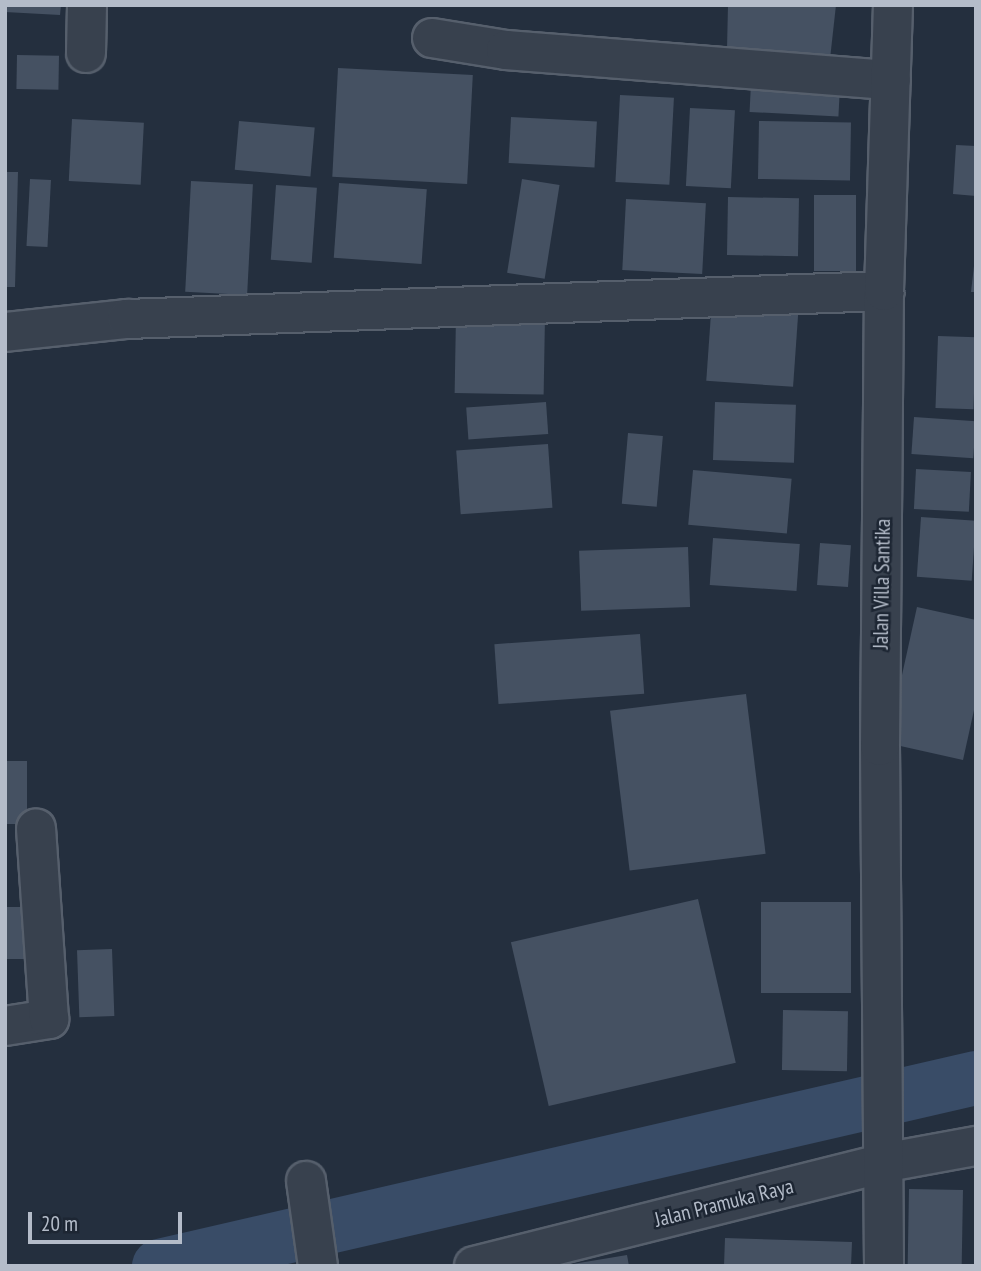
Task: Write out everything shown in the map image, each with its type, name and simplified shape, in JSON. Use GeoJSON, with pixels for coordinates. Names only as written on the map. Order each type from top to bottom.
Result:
{"type":"FeatureCollection","features":[{"type":"Feature","properties":{"kind":"street"},"geometry":{"type":"LineString","coordinates":[[86,53],[87,5]]}},
{"type":"Feature","properties":{"kind":"street","name":"Jalan Villa Santika"},"geometry":{"type":"LineString","coordinates":[[884,1266],[881,1056],[884,291],[893,5]]}},
{"type":"Feature","properties":{"kind":"street"},"geometry":{"type":"LineString","coordinates":[[432,38],[506,50],[891,80]]}},
{"type":"Feature","properties":{"kind":"street"},"geometry":{"type":"LineString","coordinates":[[5,332],[127,319],[884,291]]}},
{"type":"Feature","properties":{"kind":"street"},"geometry":{"type":"LineString","coordinates":[[5,1026],[49,1019],[36,828]]}},
{"type":"Feature","properties":{"kind":"street","name":"Jalan Pramuka Raya"},"geometry":{"type":"LineString","coordinates":[[482,1265],[883,1163],[976,1146]]}},
{"type":"Feature","properties":{"kind":"street"},"geometry":{"type":"LineString","coordinates":[[309,1195],[318,1263]]}},
{"type":"Feature","properties":{"kind":"building"},"geometry":{"type":"Polygon","coordinates":[[[5,5],[61,5],[60,15],[5,12],[5,5]]]}},
{"type":"Feature","properties":{"kind":"building"},"geometry":{"type":"Polygon","coordinates":[[[728,5],[836,5],[830,59],[727,49],[728,5]]]}},
{"type":"Feature","properties":{"kind":"building"},"geometry":{"type":"Polygon","coordinates":[[[17,55],[59,56],[58,90],[16,89],[17,55]]]}},
{"type":"Feature","properties":{"kind":"building"},"geometry":{"type":"Polygon","coordinates":[[[338,68],[473,75],[467,184],[332,177],[338,68]]]}},
{"type":"Feature","properties":{"kind":"building"},"geometry":{"type":"Polygon","coordinates":[[[751,84],[840,89],[838,117],[750,112],[751,84]]]}},
{"type":"Feature","properties":{"kind":"building"},"geometry":{"type":"Polygon","coordinates":[[[620,95],[674,98],[669,185],[615,182],[620,95]]]}},
{"type":"Feature","properties":{"kind":"building"},"geometry":{"type":"Polygon","coordinates":[[[690,108],[735,110],[731,188],[686,186],[690,108]]]}},
{"type":"Feature","properties":{"kind":"building"},"geometry":{"type":"Polygon","coordinates":[[[511,117],[597,122],[594,167],[509,163],[511,117]]]}},
{"type":"Feature","properties":{"kind":"building"},"geometry":{"type":"Polygon","coordinates":[[[72,119],[144,123],[141,185],[69,181],[72,119]]]}},
{"type":"Feature","properties":{"kind":"building"},"geometry":{"type":"Polygon","coordinates":[[[239,121],[315,128],[310,176],[235,170],[239,121]]]}},
{"type":"Feature","properties":{"kind":"building"},"geometry":{"type":"Polygon","coordinates":[[[759,121],[851,123],[850,181],[758,179],[759,121]]]}},
{"type":"Feature","properties":{"kind":"building"},"geometry":{"type":"Polygon","coordinates":[[[956,145],[976,146],[976,196],[953,194],[956,145]]]}},
{"type":"Feature","properties":{"kind":"building"},"geometry":{"type":"Polygon","coordinates":[[[5,172],[18,172],[15,287],[5,287],[5,172]]]}},
{"type":"Feature","properties":{"kind":"building"},"geometry":{"type":"Polygon","coordinates":[[[30,179],[51,180],[47,247],[26,246],[30,179]]]}},
{"type":"Feature","properties":{"kind":"building"},"geometry":{"type":"Polygon","coordinates":[[[522,179],[560,185],[545,279],[507,273],[522,179]]]}},
{"type":"Feature","properties":{"kind":"building"},"geometry":{"type":"Polygon","coordinates":[[[191,181],[253,184],[247,295],[185,292],[191,181]]]}},
{"type":"Feature","properties":{"kind":"building"},"geometry":{"type":"Polygon","coordinates":[[[339,183],[427,189],[422,264],[334,258],[339,183]]]}},
{"type":"Feature","properties":{"kind":"building"},"geometry":{"type":"Polygon","coordinates":[[[276,185],[317,188],[312,263],[271,260],[276,185]]]}},
{"type":"Feature","properties":{"kind":"building"},"geometry":{"type":"Polygon","coordinates":[[[814,195],[856,195],[856,271],[814,271],[814,195]]]}},
{"type":"Feature","properties":{"kind":"building"},"geometry":{"type":"Polygon","coordinates":[[[728,197],[799,198],[798,256],[727,255],[728,197]]]}},
{"type":"Feature","properties":{"kind":"building"},"geometry":{"type":"Polygon","coordinates":[[[626,199],[706,203],[702,274],[622,270],[626,199]]]}},
{"type":"Feature","properties":{"kind":"building"},"geometry":{"type":"Polygon","coordinates":[[[974,266],[976,292],[971,292],[974,266]]]}},
{"type":"Feature","properties":{"kind":"building"},"geometry":{"type":"Polygon","coordinates":[[[712,299],[799,305],[793,387],[706,381],[712,299]]]}},
{"type":"Feature","properties":{"kind":"building"},"geometry":{"type":"Polygon","coordinates":[[[456,315],[545,317],[544,395],[455,393],[456,315]]]}},
{"type":"Feature","properties":{"kind":"building"},"geometry":{"type":"Polygon","coordinates":[[[938,336],[976,337],[973,409],[935,408],[938,336]]]}},
{"type":"Feature","properties":{"kind":"building"},"geometry":{"type":"Polygon","coordinates":[[[546,402],[548,434],[468,440],[466,408],[546,402]]]}},
{"type":"Feature","properties":{"kind":"building"},"geometry":{"type":"Polygon","coordinates":[[[715,402],[796,405],[794,463],[713,460],[715,402]]]}},
{"type":"Feature","properties":{"kind":"building"},"geometry":{"type":"Polygon","coordinates":[[[914,417],[976,421],[973,458],[911,454],[914,417]]]}},
{"type":"Feature","properties":{"kind":"building"},"geometry":{"type":"Polygon","coordinates":[[[628,433],[663,436],[657,507],[622,504],[628,433]]]}},
{"type":"Feature","properties":{"kind":"building"},"geometry":{"type":"Polygon","coordinates":[[[548,444],[552,508],[461,514],[456,450],[548,444]]]}},
{"type":"Feature","properties":{"kind":"building"},"geometry":{"type":"Polygon","coordinates":[[[916,469],[971,472],[969,512],[914,509],[916,469]]]}},
{"type":"Feature","properties":{"kind":"building"},"geometry":{"type":"Polygon","coordinates":[[[693,470],[792,479],[787,533],[688,525],[693,470]]]}},
{"type":"Feature","properties":{"kind":"building"},"geometry":{"type":"Polygon","coordinates":[[[921,517],[976,521],[972,581],[917,577],[921,517]]]}},
{"type":"Feature","properties":{"kind":"building"},"geometry":{"type":"Polygon","coordinates":[[[713,538],[800,544],[797,591],[710,585],[713,538]]]}},
{"type":"Feature","properties":{"kind":"building"},"geometry":{"type":"Polygon","coordinates":[[[820,543],[851,545],[848,587],[817,585],[820,543]]]}},
{"type":"Feature","properties":{"kind":"building"},"geometry":{"type":"Polygon","coordinates":[[[688,547],[690,607],[581,611],[579,551],[688,547]]]}},
{"type":"Feature","properties":{"kind":"building"},"geometry":{"type":"Polygon","coordinates":[[[917,607],[976,620],[976,701],[963,760],[887,743],[917,607]]]}},
{"type":"Feature","properties":{"kind":"building"},"geometry":{"type":"Polygon","coordinates":[[[640,634],[644,694],[499,704],[494,644],[640,634]]]}},
{"type":"Feature","properties":{"kind":"building"},"geometry":{"type":"Polygon","coordinates":[[[746,694],[766,854],[630,870],[610,711],[746,694]]]}},
{"type":"Feature","properties":{"kind":"building"},"geometry":{"type":"Polygon","coordinates":[[[5,761],[27,761],[27,824],[5,824],[5,761]]]}},
{"type":"Feature","properties":{"kind":"building"},"geometry":{"type":"Polygon","coordinates":[[[698,899],[736,1063],[549,1106],[511,942],[698,899]]]}},
{"type":"Feature","properties":{"kind":"building"},"geometry":{"type":"Polygon","coordinates":[[[761,902],[851,902],[851,993],[761,993],[761,902]]]}},
{"type":"Feature","properties":{"kind":"building"},"geometry":{"type":"Polygon","coordinates":[[[5,907],[32,907],[32,959],[5,959],[5,907]]]}},
{"type":"Feature","properties":{"kind":"building"},"geometry":{"type":"Polygon","coordinates":[[[112,949],[114,1016],[79,1017],[77,950],[112,949]]]}},
{"type":"Feature","properties":{"kind":"building"},"geometry":{"type":"Polygon","coordinates":[[[783,1010],[848,1011],[847,1071],[782,1070],[783,1010]]]}},
{"type":"Feature","properties":{"kind":"building"},"geometry":{"type":"Polygon","coordinates":[[[909,1189],[963,1190],[962,1266],[908,1266],[909,1189]]]}},
{"type":"Feature","properties":{"kind":"building"},"geometry":{"type":"Polygon","coordinates":[[[725,1238],[852,1242],[851,1266],[724,1266],[725,1238]]]}},
{"type":"Feature","properties":{"kind":"building"},"geometry":{"type":"Polygon","coordinates":[[[627,1255],[629,1266],[573,1266],[573,1264],[627,1255]]]}},
{"type":"Feature","properties":{"kind":"waterway"},"geometry":{"type":"LineString","coordinates":[[159,1266],[976,1078]]}}]}
